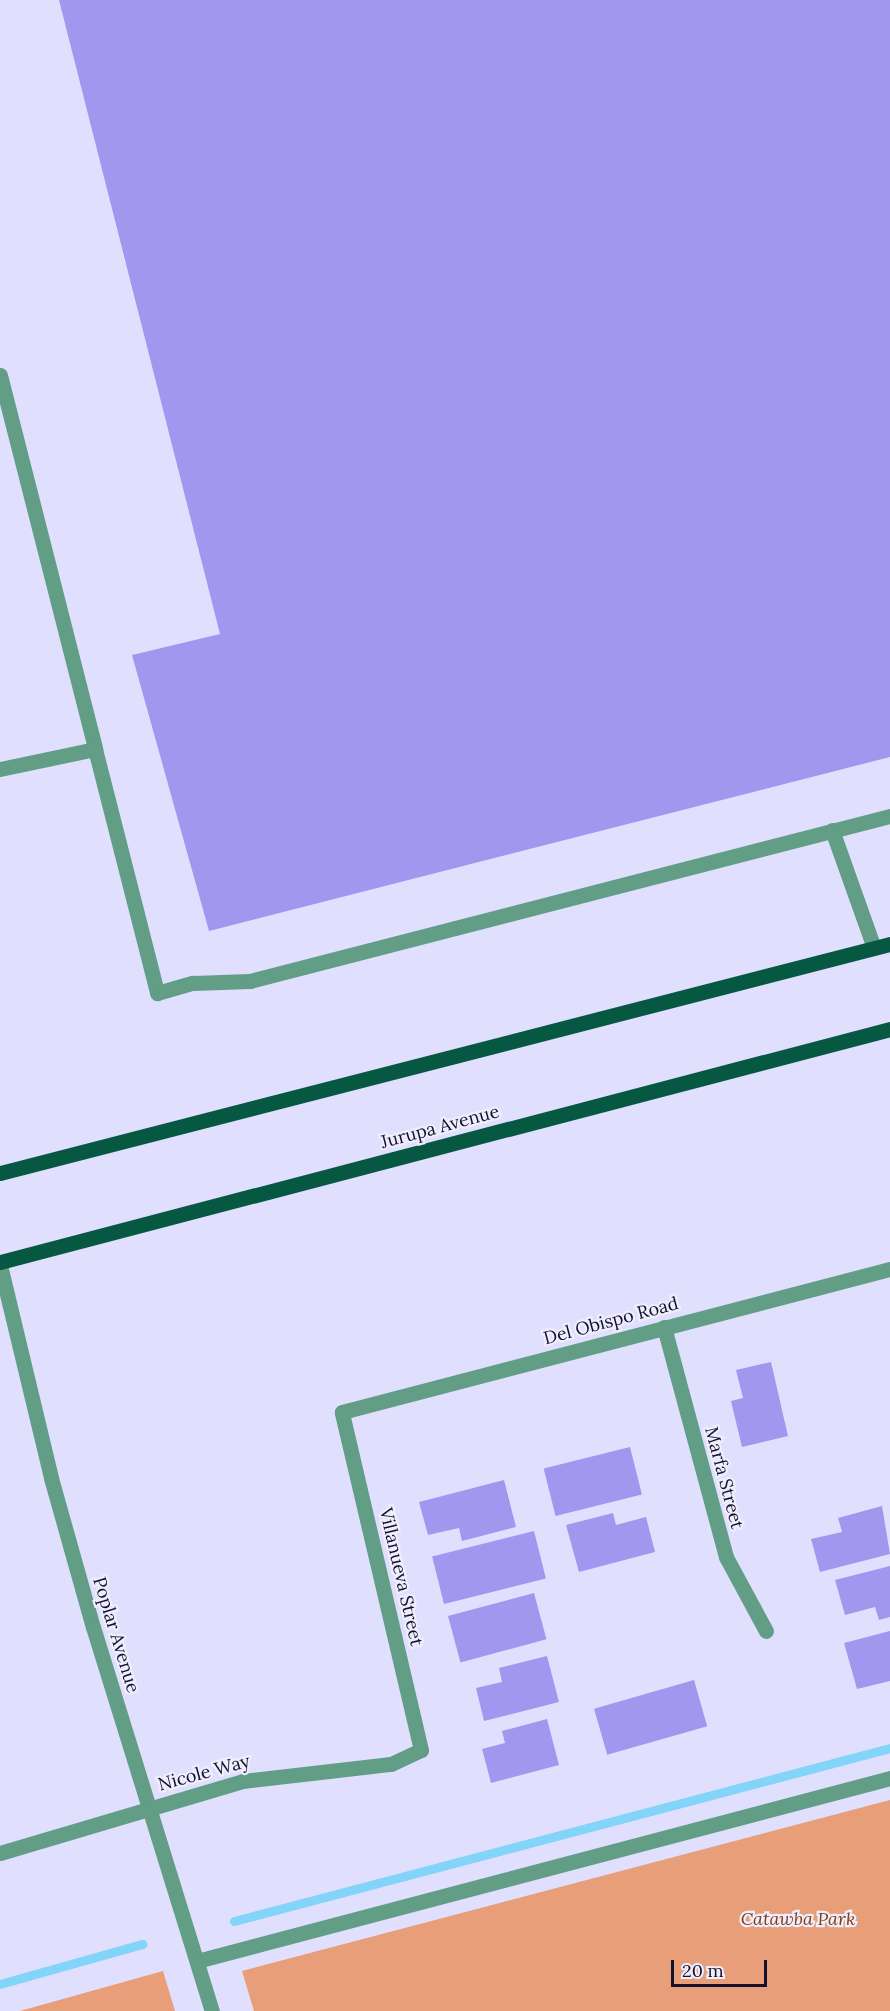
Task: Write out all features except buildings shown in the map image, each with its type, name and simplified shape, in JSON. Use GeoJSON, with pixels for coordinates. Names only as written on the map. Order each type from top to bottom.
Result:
{"type":"FeatureCollection","features":[{"type":"Feature","properties":{"kind":"main road"},"geometry":{"type":"LineString","coordinates":[[0,1173],[890,944]]}},
{"type":"Feature","properties":{"kind":"main road","name":"Jurupa Avenue"},"geometry":{"type":"LineString","coordinates":[[0,1264],[890,1029]]}},
{"type":"Feature","properties":{"kind":"street"},"geometry":{"type":"LineString","coordinates":[[0,375],[156,993],[193,983],[250,981],[890,816]]}},
{"type":"Feature","properties":{"kind":"street"},"geometry":{"type":"LineString","coordinates":[[0,769],[95,749]]}},
{"type":"Feature","properties":{"kind":"street"},"geometry":{"type":"LineString","coordinates":[[832,830],[874,948]]}},
{"type":"Feature","properties":{"kind":"street","name":"Poplar Avenue"},"geometry":{"type":"LineString","coordinates":[[0,1264],[54,1490],[148,1808],[212,2011]]}},
{"type":"Feature","properties":{"kind":"street","name":"Del Obispo Road"},"geometry":{"type":"LineString","coordinates":[[342,1412],[890,1269]]}},
{"type":"Feature","properties":{"kind":"street","name":"Marfa Street"},"geometry":{"type":"LineString","coordinates":[[664,1327],[726,1557],[766,1631]]}},
{"type":"Feature","properties":{"kind":"street","name":"Villanueva Street"},"geometry":{"type":"LineString","coordinates":[[342,1412],[421,1750]]}},
{"type":"Feature","properties":{"kind":"street","name":"Nicole Way"},"geometry":{"type":"LineString","coordinates":[[0,1853],[243,1781],[391,1764],[421,1750]]}},
{"type":"Feature","properties":{"kind":"street"},"geometry":{"type":"LineString","coordinates":[[194,1954],[890,1778]]}},
{"type":"Feature","properties":{"kind":"green space","name":"Catawba Park"},"geometry":{"type":"Polygon","coordinates":[[[890,1800],[890,2011],[254,2011],[242,1971],[890,1800]]]}},
{"type":"Feature","properties":{"kind":"green space"},"geometry":{"type":"Polygon","coordinates":[[[163,1971],[175,2011],[20,2011],[163,1971]]]}},
{"type":"Feature","properties":{"kind":"waterway"},"geometry":{"type":"LineString","coordinates":[[234,1921],[890,1748]]}},
{"type":"Feature","properties":{"kind":"waterway"},"geometry":{"type":"LineString","coordinates":[[0,1984],[142,1944]]}}]}
